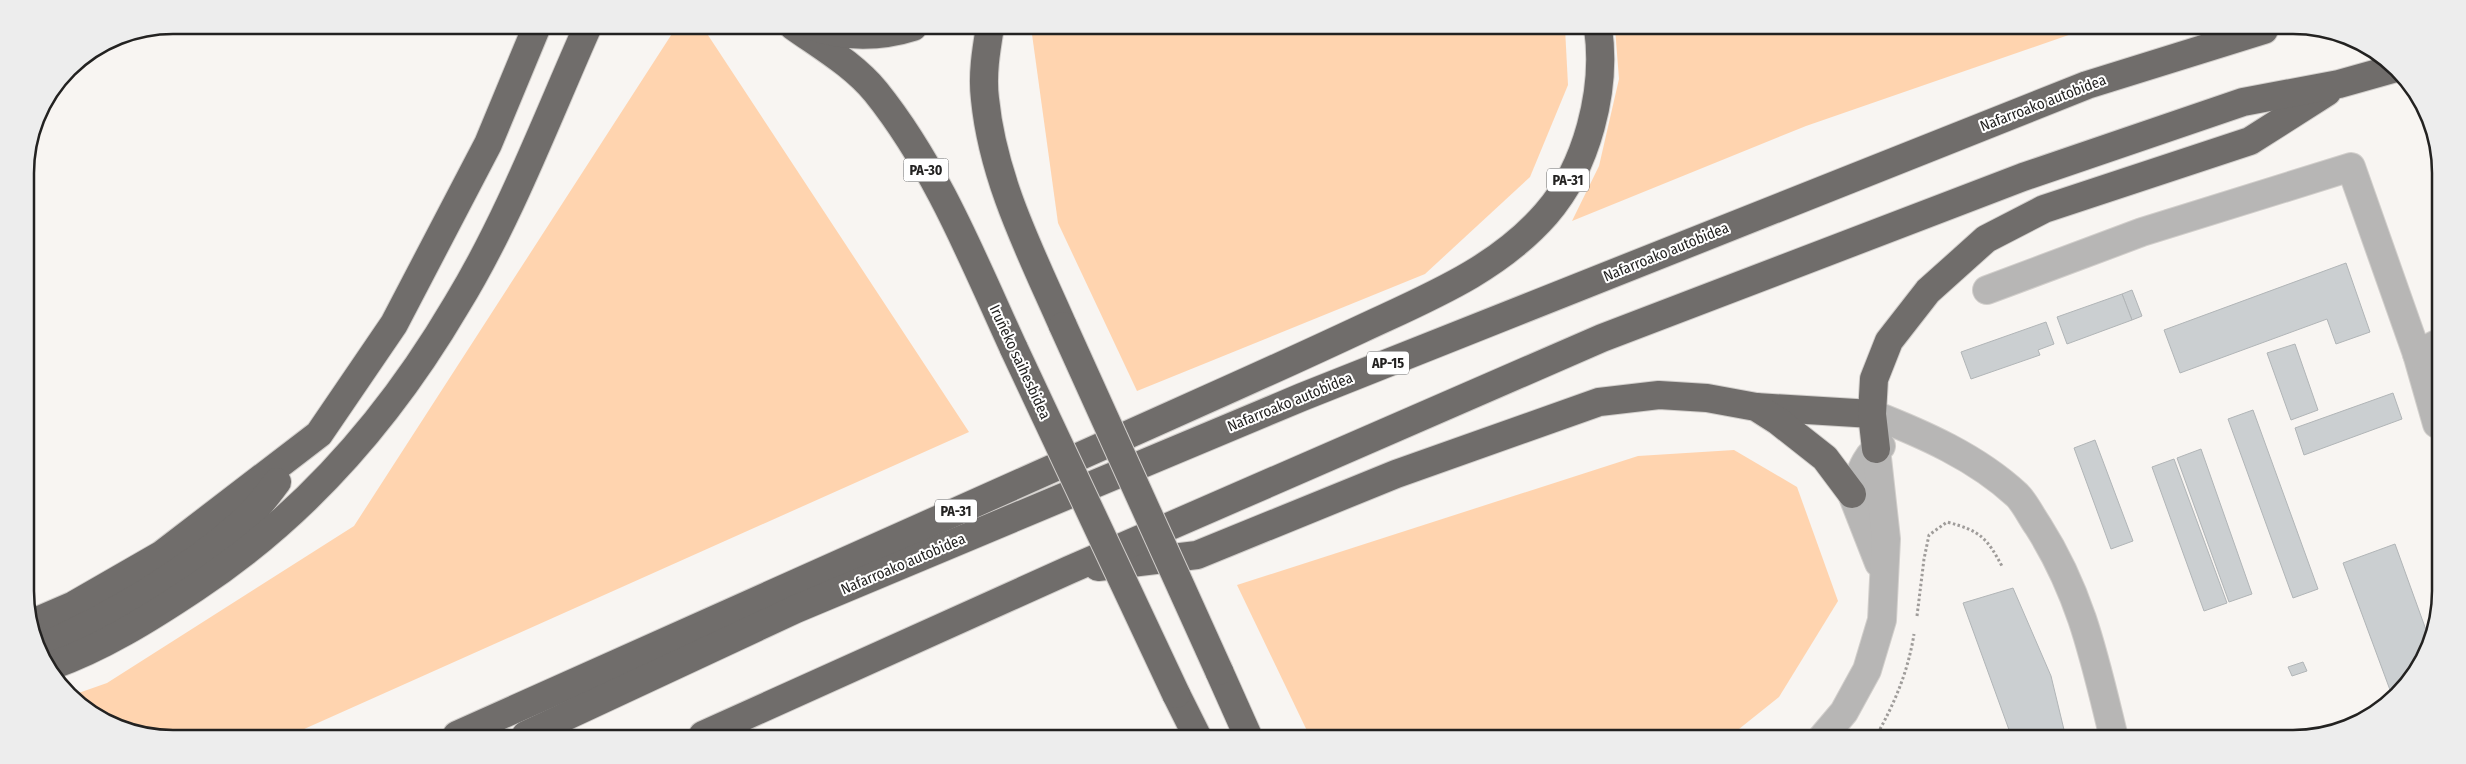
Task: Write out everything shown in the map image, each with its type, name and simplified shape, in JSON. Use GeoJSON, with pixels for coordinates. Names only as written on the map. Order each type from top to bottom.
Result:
{"type":"FeatureCollection","features":[{"type":"Feature","properties":{"kind":"highway"},"geometry":{"type":"LineString","coordinates":[[45,646],[134,600],[195,558],[245,519],[319,434],[394,324],[488,144],[534,34]]}},
{"type":"Feature","properties":{"kind":"highway"},"geometry":{"type":"LineString","coordinates":[[55,664],[134,627],[225,569],[278,526],[326,481],[381,419],[421,362],[458,303],[500,222],[584,34]]}},
{"type":"Feature","properties":{"kind":"highway","name":"Iruñeko saihesbidea"},"geometry":{"type":"LineString","coordinates":[[804,34],[842,61],[875,91],[913,146],[960,230],[1014,349],[1194,730]]}},
{"type":"Feature","properties":{"kind":"highway"},"geometry":{"type":"LineString","coordinates":[[989,34],[985,56],[984,97],[990,140],[1001,178],[1063,326],[1245,730]]}},
{"type":"Feature","properties":{"kind":"highway","name":"PA-31"},"geometry":{"type":"LineString","coordinates":[[468,730],[1289,362],[1454,285],[1490,264],[1546,213],[1566,186],[1581,153],[1592,117],[1599,80],[1598,34]]}},
{"type":"Feature","properties":{"kind":"highway","name":"Nafarroako autobidea"},"geometry":{"type":"LineString","coordinates":[[537,730],[796,609],[1302,397],[2087,85],[2251,34]]}},
{"type":"Feature","properties":{"kind":"highway"},"geometry":{"type":"LineString","coordinates":[[714,730],[1069,570],[1602,338],[2023,177],[2243,102],[2339,84],[2386,71]]}},
{"type":"Feature","properties":{"kind":"highway"},"geometry":{"type":"LineString","coordinates":[[1876,449],[1872,414],[1874,379],[1889,341],[1928,291],[1986,239],[2044,209],[2250,141],[2339,84]]}},
{"type":"Feature","properties":{"kind":"highway"},"geometry":{"type":"LineString","coordinates":[[1069,570],[1197,555],[1396,474],[1599,402],[1659,395],[1707,398],[1756,406],[1872,414]]}},
{"type":"Feature","properties":{"kind":"highway"},"geometry":{"type":"LineString","coordinates":[[1756,406],[1825,458],[1852,494]]}},
{"type":"Feature","properties":{"kind":"highway"},"geometry":{"type":"LineString","coordinates":[[37,621],[74,604],[161,555],[319,434]]}},
{"type":"Feature","properties":{"kind":"street"},"geometry":{"type":"LineString","coordinates":[[1987,290],[2142,232],[2351,166],[2427,349],[2432,386]]}},
{"type":"Feature","properties":{"kind":"street"},"geometry":{"type":"LineString","coordinates":[[1872,414],[1912,430],[1974,462],[2018,496],[2060,562],[2087,629],[2112,730]]}},
{"type":"Feature","properties":{"kind":"street"},"geometry":{"type":"LineString","coordinates":[[1883,574],[1852,494],[1865,463],[1876,449],[1912,430]]}},
{"type":"Feature","properties":{"kind":"street"},"geometry":{"type":"LineString","coordinates":[[1829,730],[1844,712],[1867,670],[1882,620],[1886,539],[1876,449]]}},
{"type":"Feature","properties":{"kind":"path"},"geometry":{"type":"LineString","coordinates":[[1916,621],[1929,535],[1947,522],[1971,528],[1991,545],[2002,568]]}},
{"type":"Feature","properties":{"kind":"path"},"geometry":{"type":"LineString","coordinates":[[1880,730],[1891,710],[1909,665],[1914,630]]}},
{"type":"Feature","properties":{"kind":"shaded area"},"geometry":{"type":"Polygon","coordinates":[[[672,34],[707,34],[969,432],[302,730],[155,729],[137,726],[111,716],[78,693],[107,683],[354,526],[672,34]]]}},
{"type":"Feature","properties":{"kind":"shaded area"},"geometry":{"type":"Polygon","coordinates":[[[1032,34],[1565,34],[1568,85],[1530,177],[1425,274],[1137,391],[1058,223],[1032,34]]]}},
{"type":"Feature","properties":{"kind":"shaded area"},"geometry":{"type":"Polygon","coordinates":[[[1615,34],[2072,34],[1806,126],[1572,221],[1599,166],[1619,79],[1615,34]]]}},
{"type":"Feature","properties":{"kind":"shaded area"},"geometry":{"type":"Polygon","coordinates":[[[1734,450],[1797,487],[1838,601],[1779,697],[1738,730],[1307,730],[1237,585],[1638,456],[1734,450]]]}},
{"type":"Feature","properties":{"kind":"building"},"geometry":{"type":"Polygon","coordinates":[[[2346,263],[2370,332],[2336,344],[2327,319],[2180,373],[2164,330],[2346,263]]]}},
{"type":"Feature","properties":{"kind":"building"},"geometry":{"type":"Polygon","coordinates":[[[2132,290],[2142,316],[2132,320],[2122,294],[2132,290]]]}},
{"type":"Feature","properties":{"kind":"building"},"geometry":{"type":"Polygon","coordinates":[[[2122,294],[2132,320],[2067,344],[2057,317],[2122,294]]]}},
{"type":"Feature","properties":{"kind":"building"},"geometry":{"type":"Polygon","coordinates":[[[2046,322],[2054,344],[2038,350],[2040,355],[1971,379],[1961,352],[2046,322]]]}},
{"type":"Feature","properties":{"kind":"building"},"geometry":{"type":"Polygon","coordinates":[[[2295,344],[2318,410],[2291,420],[2267,353],[2295,344]]]}},
{"type":"Feature","properties":{"kind":"building"},"geometry":{"type":"Polygon","coordinates":[[[2393,393],[2402,419],[2304,455],[2295,428],[2393,393]]]}},
{"type":"Feature","properties":{"kind":"building"},"geometry":{"type":"Polygon","coordinates":[[[2253,410],[2318,589],[2293,598],[2228,419],[2253,410]]]}},
{"type":"Feature","properties":{"kind":"building"},"geometry":{"type":"Polygon","coordinates":[[[2095,440],[2133,541],[2111,549],[2074,448],[2095,440]]]}},
{"type":"Feature","properties":{"kind":"building"},"geometry":{"type":"Polygon","coordinates":[[[2201,449],[2252,594],[2229,602],[2177,458],[2201,449]]]}},
{"type":"Feature","properties":{"kind":"building"},"geometry":{"type":"Polygon","coordinates":[[[2174,459],[2227,603],[2204,611],[2152,467],[2174,459]]]}},
{"type":"Feature","properties":{"kind":"building"},"geometry":{"type":"Polygon","coordinates":[[[2395,544],[2426,631],[2414,661],[2390,691],[2343,563],[2395,544]]]}},
{"type":"Feature","properties":{"kind":"building"},"geometry":{"type":"Polygon","coordinates":[[[2013,588],[2051,676],[2064,730],[2009,730],[1963,603],[2013,588]]]}},
{"type":"Feature","properties":{"kind":"building"},"geometry":{"type":"Polygon","coordinates":[[[2303,662],[2307,671],[2292,676],[2288,667],[2303,662]]]}}]}
